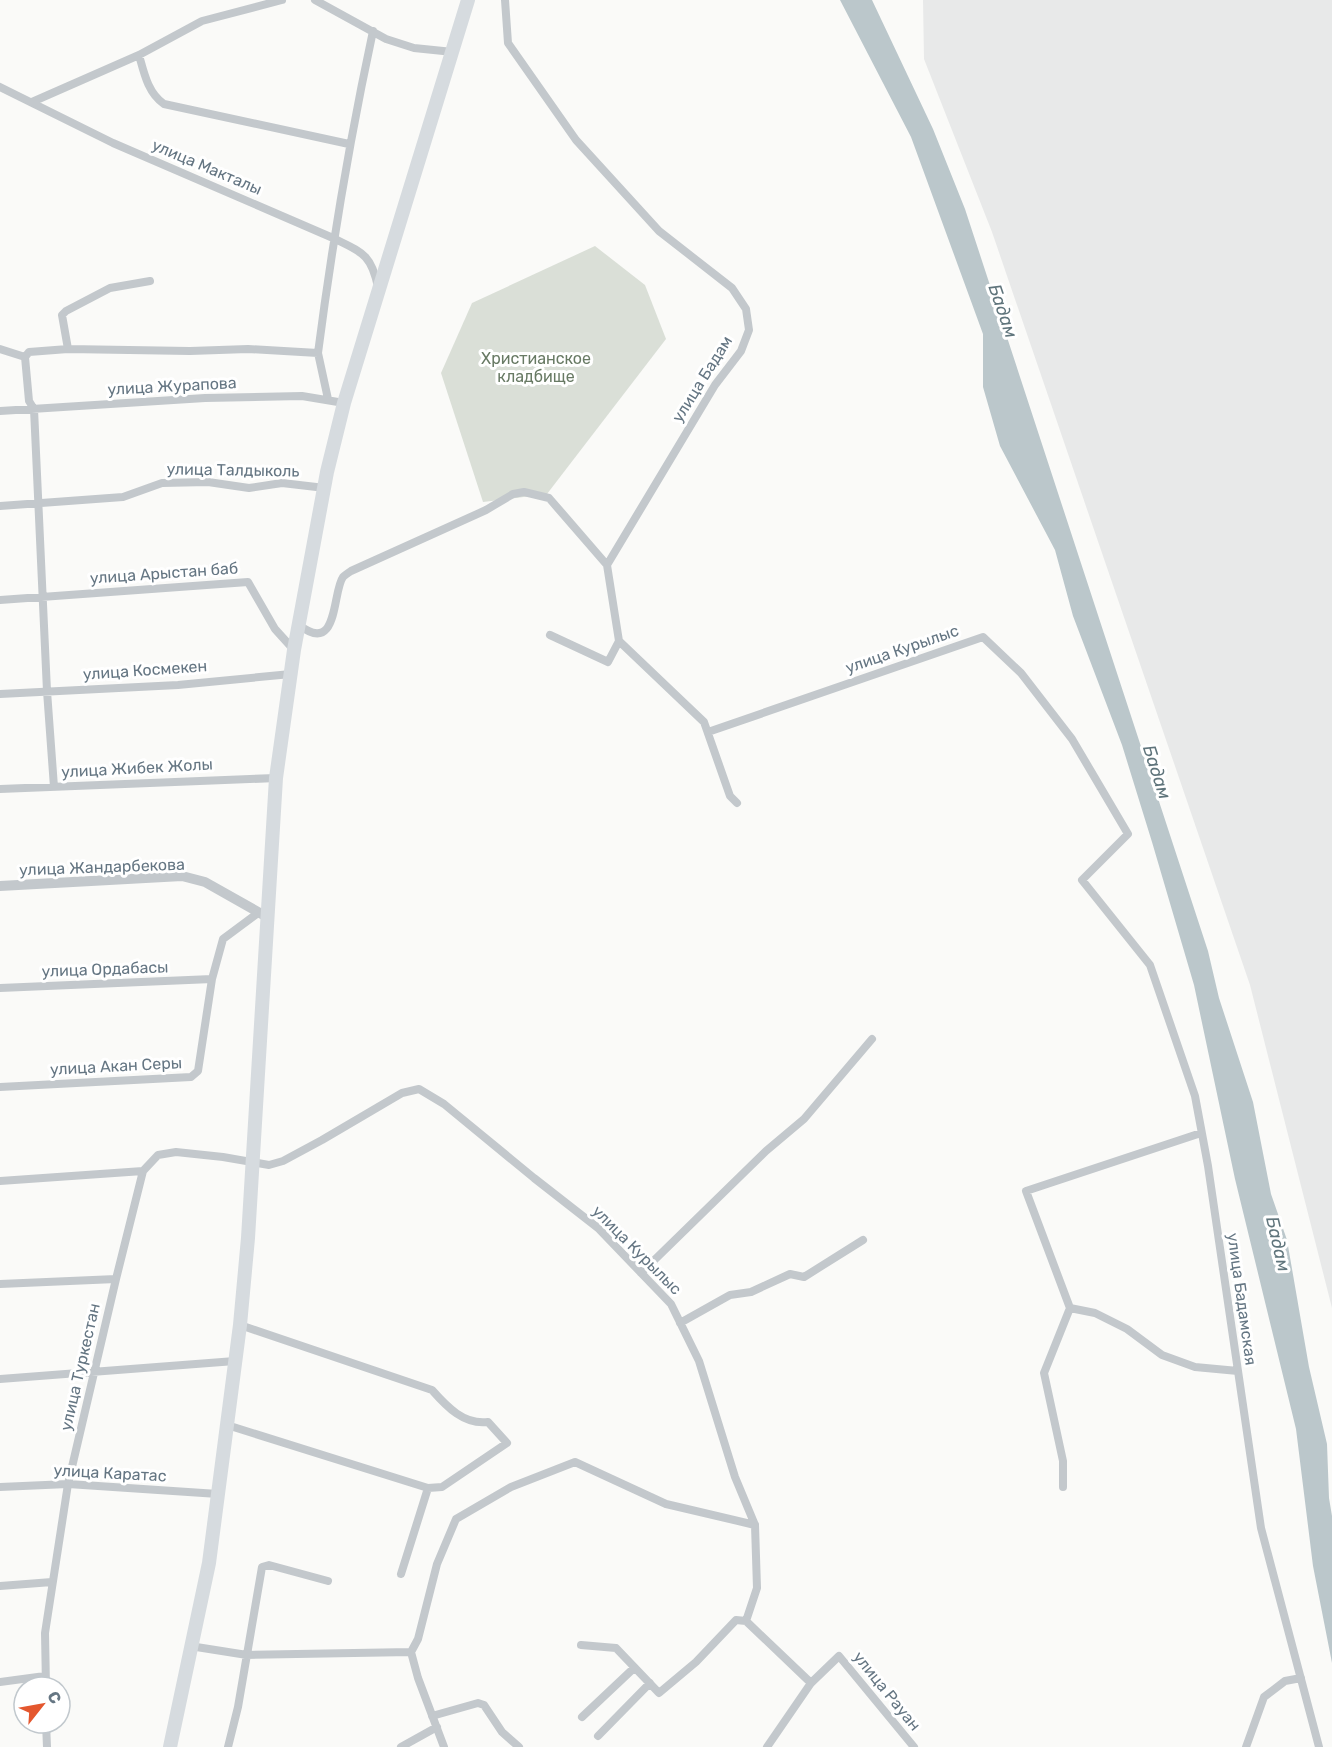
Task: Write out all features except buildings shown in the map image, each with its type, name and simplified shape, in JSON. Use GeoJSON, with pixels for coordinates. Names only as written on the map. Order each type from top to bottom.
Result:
{"type":"FeatureCollection","features":[{"type":"Feature","properties":{"kind":"highway"},"geometry":{"type":"LineString","coordinates":[[170,1747],[209,1563],[240,1325],[248,1238],[262,915],[276,778],[298,625],[344,403],[468,0]]}},
{"type":"Feature","properties":{"kind":"street"},"geometry":{"type":"LineString","coordinates":[[32,102],[139,55],[202,21],[282,0]]}},
{"type":"Feature","properties":{"kind":"street"},"geometry":{"type":"LineString","coordinates":[[315,0],[386,39],[414,48],[453,52]]}},
{"type":"Feature","properties":{"kind":"street","name":"улица Бадам"},"geometry":{"type":"LineString","coordinates":[[505,0],[508,43],[576,140],[659,231],[732,288],[746,309],[749,330],[741,351],[715,385],[607,565]]}},
{"type":"Feature","properties":{"kind":"street"},"geometry":{"type":"LineString","coordinates":[[328,399],[318,353],[333,238],[349,144],[373,31]]}},
{"type":"Feature","properties":{"kind":"street"},"geometry":{"type":"LineString","coordinates":[[139,55],[153,95],[164,104],[349,144]]}},
{"type":"Feature","properties":{"kind":"street","name":"улица Макталы"},"geometry":{"type":"LineString","coordinates":[[0,87],[113,143],[333,238],[364,254],[374,270],[379,293]]}},
{"type":"Feature","properties":{"kind":"street"},"geometry":{"type":"LineString","coordinates":[[68,349],[62,315],[66,310],[110,288],[150,281]]}},
{"type":"Feature","properties":{"kind":"street"},"geometry":{"type":"LineString","coordinates":[[0,349],[25,357]]}},
{"type":"Feature","properties":{"kind":"street"},"geometry":{"type":"LineString","coordinates":[[54,787],[47,691],[34,409],[29,401],[25,357],[29,352],[68,349],[190,351],[248,349],[318,353]]}},
{"type":"Feature","properties":{"kind":"street","name":"улица Журапова"},"geometry":{"type":"LineString","coordinates":[[0,411],[205,398],[302,396],[344,403]]}},
{"type":"Feature","properties":{"kind":"street","name":"улица Талдыколь"},"geometry":{"type":"LineString","coordinates":[[0,506],[39,505],[123,497],[162,483],[208,482],[249,488],[282,483],[325,488]]}},
{"type":"Feature","properties":{"kind":"street"},"geometry":{"type":"LineString","coordinates":[[298,625],[307,631],[316,633],[324,630],[333,620],[342,578],[351,571],[486,510],[513,494],[524,492],[549,498],[607,565],[619,641],[608,662],[550,635]]}},
{"type":"Feature","properties":{"kind":"street","name":"улица Арыстан баб"},"geometry":{"type":"LineString","coordinates":[[0,600],[248,582],[275,628],[294,650]]}},
{"type":"Feature","properties":{"kind":"street","name":"улица Курылыс"},"geometry":{"type":"LineString","coordinates":[[708,732],[983,637],[1022,673],[1072,739],[1128,834],[1082,880]]}},
{"type":"Feature","properties":{"kind":"street"},"geometry":{"type":"LineString","coordinates":[[619,641],[704,722],[730,796],[737,803]]}},
{"type":"Feature","properties":{"kind":"street","name":"улица Космекен"},"geometry":{"type":"LineString","coordinates":[[0,694],[178,685],[291,674]]}},
{"type":"Feature","properties":{"kind":"street","name":"улица Жибек Жолы"},"geometry":{"type":"LineString","coordinates":[[0,789],[276,778]]}},
{"type":"Feature","properties":{"kind":"street","name":"улица Жандарбекова"},"geometry":{"type":"LineString","coordinates":[[0,886],[182,876],[205,882],[262,915]]}},
{"type":"Feature","properties":{"kind":"street","name":"улица Бадамская"},"geometry":{"type":"LineString","coordinates":[[1082,880],[1150,965],[1195,1096],[1262,1528],[1319,1747]]}},
{"type":"Feature","properties":{"kind":"street","name":"улица Акан Серы"},"geometry":{"type":"LineString","coordinates":[[0,1087],[191,1077],[198,1071],[212,979],[223,939],[262,915]]}},
{"type":"Feature","properties":{"kind":"street","name":"улица Ордабасы"},"geometry":{"type":"LineString","coordinates":[[0,988],[212,979]]}},
{"type":"Feature","properties":{"kind":"street"},"geometry":{"type":"LineString","coordinates":[[641,1273],[766,1151],[804,1119],[872,1039]]}},
{"type":"Feature","properties":{"kind":"street","name":"улица Курылыс"},"geometry":{"type":"LineString","coordinates":[[251,1162],[268,1165],[283,1161],[402,1093],[419,1089],[444,1104],[598,1228],[671,1304],[699,1361],[735,1477],[755,1525],[757,1588],[746,1621]]}},
{"type":"Feature","properties":{"kind":"street"},"geometry":{"type":"LineString","coordinates":[[1063,1487],[1063,1461],[1044,1373],[1070,1308],[1026,1191],[1202,1133]]}},
{"type":"Feature","properties":{"kind":"street"},"geometry":{"type":"LineString","coordinates":[[0,1181],[143,1171],[158,1155],[176,1152],[251,1162]]}},
{"type":"Feature","properties":{"kind":"street","name":"улица Туркестан"},"geometry":{"type":"LineString","coordinates":[[45,1675],[45,1633],[68,1484],[143,1171]]}},
{"type":"Feature","properties":{"kind":"street"},"geometry":{"type":"LineString","coordinates":[[680,1323],[730,1295],[752,1292],[790,1274],[804,1277],[863,1240]]}},
{"type":"Feature","properties":{"kind":"street"},"geometry":{"type":"LineString","coordinates":[[0,1284],[116,1279]]}},
{"type":"Feature","properties":{"kind":"street"},"geometry":{"type":"LineString","coordinates":[[1070,1308],[1095,1313],[1126,1329],[1162,1355],[1195,1367],[1238,1371]]}},
{"type":"Feature","properties":{"kind":"street"},"geometry":{"type":"LineString","coordinates":[[227,1425],[428,1488],[442,1487],[507,1443],[488,1422],[477,1424],[450,1410],[432,1390],[240,1325]]}},
{"type":"Feature","properties":{"kind":"street"},"geometry":{"type":"LineString","coordinates":[[0,1379],[235,1361]]}},
{"type":"Feature","properties":{"kind":"street"},"geometry":{"type":"LineString","coordinates":[[444,1747],[418,1678],[411,1652],[418,1640],[437,1564],[456,1519],[511,1487],[575,1462],[666,1504],[755,1525]]}},
{"type":"Feature","properties":{"kind":"street","name":"улица Каратас"},"geometry":{"type":"LineString","coordinates":[[0,1487],[68,1484],[218,1494]]}},
{"type":"Feature","properties":{"kind":"street"},"geometry":{"type":"LineString","coordinates":[[401,1574],[428,1488]]}},
{"type":"Feature","properties":{"kind":"street"},"geometry":{"type":"LineString","coordinates":[[228,1747],[262,1567],[269,1564],[328,1581]]}},
{"type":"Feature","properties":{"kind":"street"},"geometry":{"type":"LineString","coordinates":[[0,1586],[52,1582]]}},
{"type":"Feature","properties":{"kind":"street"},"geometry":{"type":"LineString","coordinates":[[581,1645],[616,1648],[659,1693],[696,1662],[736,1620],[746,1621],[811,1683],[767,1747]]}},
{"type":"Feature","properties":{"kind":"street"},"geometry":{"type":"LineString","coordinates":[[190,1647],[247,1655],[411,1652]]}},
{"type":"Feature","properties":{"kind":"street","name":"улица Рауан"},"geometry":{"type":"LineString","coordinates":[[811,1683],[839,1656],[914,1747]]}},
{"type":"Feature","properties":{"kind":"street"},"geometry":{"type":"LineString","coordinates":[[582,1717],[634,1668]]}},
{"type":"Feature","properties":{"kind":"street"},"geometry":{"type":"LineString","coordinates":[[1246,1747],[1264,1696],[1285,1681],[1301,1678]]}},
{"type":"Feature","properties":{"kind":"street"},"geometry":{"type":"LineString","coordinates":[[598,1736],[650,1683]]}},
{"type":"Feature","properties":{"kind":"street"},"geometry":{"type":"LineString","coordinates":[[432,1716],[478,1703],[484,1705],[502,1732],[519,1747]]}},
{"type":"Feature","properties":{"kind":"street"},"geometry":{"type":"LineString","coordinates":[[401,1747],[437,1727]]}},
{"type":"Feature","properties":{"kind":"shaded area"},"geometry":{"type":"Polygon","coordinates":[[[923,0],[1332,0],[1332,1308],[1250,985],[992,232],[924,59],[923,0]]]}},
{"type":"Feature","properties":{"kind":"green space","name":"Христианское кладбище"},"geometry":{"type":"Polygon","coordinates":[[[595,246],[645,285],[666,339],[547,494],[483,502],[441,373],[472,303],[595,246]]]}},
{"type":"Feature","properties":{"kind":"water","name":"Бадам"},"geometry":{"type":"Polygon","coordinates":[[[840,0],[872,0],[933,129],[965,209],[1208,951],[1219,998],[1253,1102],[1271,1194],[1287,1240],[1309,1367],[1327,1444],[1332,1516],[1332,1663],[1313,1566],[1296,1429],[1235,1179],[1194,985],[1152,842],[1122,745],[1073,616],[1055,550],[1000,446],[983,387],[983,334],[911,137],[840,0]]]}}]}
